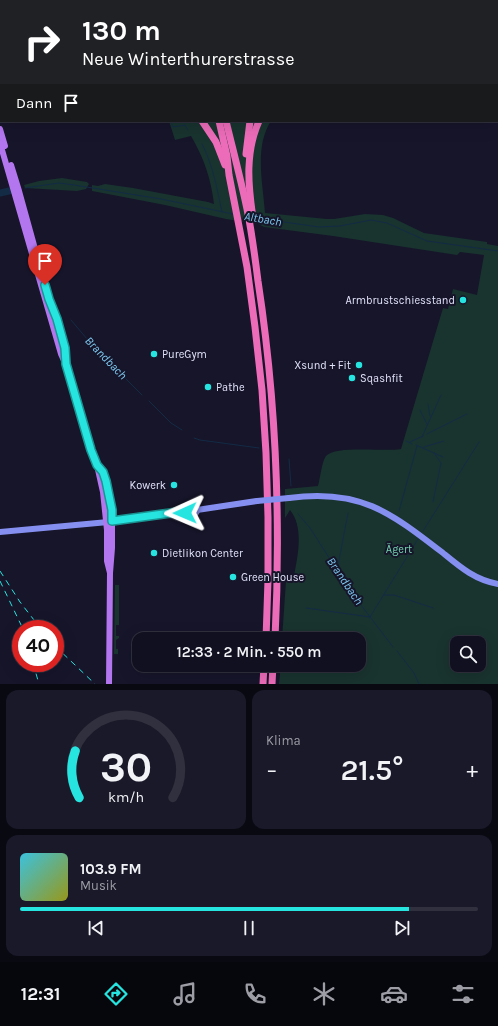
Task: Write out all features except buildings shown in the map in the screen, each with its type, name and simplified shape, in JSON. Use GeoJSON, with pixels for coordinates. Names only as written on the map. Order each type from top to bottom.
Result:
{"type":"FeatureCollection","features":[{"type":"Feature","properties":{"kind":"highway"},"geometry":{"type":"LineString","coordinates":[[202,122],[216,142],[229,175]]}},
{"type":"Feature","properties":{"kind":"highway"},"geometry":{"type":"LineString","coordinates":[[219,122],[239,222],[255,327],[265,433],[268,538],[266,632]]}},
{"type":"Feature","properties":{"kind":"highway"},"geometry":{"type":"LineString","coordinates":[[226,122],[247,210]]}},
{"type":"Feature","properties":{"kind":"highway"},"geometry":{"type":"LineString","coordinates":[[250,122],[246,143],[245,179],[247,210],[261,299],[271,382],[277,474],[278,559],[275,632]]}},
{"type":"Feature","properties":{"kind":"highway"},"geometry":{"type":"LineString","coordinates":[[259,122],[251,145],[248,177],[263,282],[261,299]]}},
{"type":"Feature","properties":{"kind":"highway"},"geometry":{"type":"LineString","coordinates":[[263,684],[264,672]]}},
{"type":"Feature","properties":{"kind":"highway"},"geometry":{"type":"LineString","coordinates":[[272,684],[273,672]]}},
{"type":"Feature","properties":{"kind":"main road"},"geometry":{"type":"LineString","coordinates":[[0,129],[19,201]]}},
{"type":"Feature","properties":{"kind":"main road"},"geometry":{"type":"LineString","coordinates":[[0,143],[49,299],[59,324],[65,348],[66,364],[91,450],[97,465],[103,472],[106,481],[112,510],[109,521],[112,548],[110,573],[109,684]]}},
{"type":"Feature","properties":{"kind":"street"},"geometry":{"type":"LineString","coordinates":[[0,532],[109,521],[185,511],[187,506],[191,504],[197,510],[314,495],[328,496],[352,500],[378,508],[405,525],[470,574],[498,584]]}},
{"type":"Feature","properties":{"kind":"green space","name":"Ägert"},"geometry":{"type":"Polygon","coordinates":[[[169,122],[270,122],[266,131],[261,154],[265,213],[327,219],[365,214],[383,215],[393,218],[424,233],[487,242],[487,244],[498,246],[498,684],[279,684],[280,672],[366,672],[366,632],[282,632],[286,581],[294,576],[299,542],[297,525],[290,510],[285,518],[285,489],[318,486],[325,458],[331,453],[349,450],[401,449],[443,308],[448,309],[453,289],[477,295],[484,255],[460,252],[457,255],[264,227],[258,224],[226,219],[165,205],[92,191],[92,185],[98,186],[105,184],[214,204],[211,186],[200,152],[191,136],[175,140],[169,122]]]}},
{"type":"Feature","properties":{"kind":"green space"},"geometry":{"type":"Polygon","coordinates":[[[62,178],[87,182],[89,184],[86,189],[77,191],[25,188],[24,185],[39,181],[62,178]]]}},
{"type":"Feature","properties":{"kind":"green space"},"geometry":{"type":"Polygon","coordinates":[[[115,585],[119,585],[119,625],[116,625],[116,636],[119,636],[116,640],[116,649],[118,649],[118,654],[114,654],[115,585]]]}},
{"type":"Feature","properties":{"kind":"waterway"},"geometry":{"type":"LineString","coordinates":[[171,122],[173,127],[185,125],[188,130]]}},
{"type":"Feature","properties":{"kind":"waterway"},"geometry":{"type":"LineString","coordinates":[[202,144],[212,169],[222,212]]}},
{"type":"Feature","properties":{"kind":"waterway","name":"Altbach"},"geometry":{"type":"LineString","coordinates":[[25,188],[59,183],[161,199],[233,214]]}},
{"type":"Feature","properties":{"kind":"waterway","name":"Altbach"},"geometry":{"type":"LineString","coordinates":[[0,193],[9,191]]}},
{"type":"Feature","properties":{"kind":"waterway","name":"Altbach"},"geometry":{"type":"LineString","coordinates":[[256,218],[319,227],[340,226],[371,220],[387,223],[427,241],[498,251]]}},
{"type":"Feature","properties":{"kind":"waterway","name":"Brandbach"},"geometry":{"type":"LineString","coordinates":[[71,320],[93,346],[142,395]]}},
{"type":"Feature","properties":{"kind":"waterway"},"geometry":{"type":"LineString","coordinates":[[422,437],[441,395]]}},
{"type":"Feature","properties":{"kind":"waterway","name":"Brandbach"},"geometry":{"type":"LineString","coordinates":[[149,401],[171,423],[182,430]]}},
{"type":"Feature","properties":{"kind":"waterway"},"geometry":{"type":"LineString","coordinates":[[428,404],[430,416]]}},
{"type":"Feature","properties":{"kind":"waterway"},"geometry":{"type":"LineString","coordinates":[[420,410],[427,424]]}},
{"type":"Feature","properties":{"kind":"waterway"},"geometry":{"type":"LineString","coordinates":[[427,434],[467,414]]}},
{"type":"Feature","properties":{"kind":"waterway"},"geometry":{"type":"LineString","coordinates":[[410,442],[423,436]]}},
{"type":"Feature","properties":{"kind":"waterway","name":"Brandbach"},"geometry":{"type":"LineString","coordinates":[[194,438],[259,448]]}},
{"type":"Feature","properties":{"kind":"waterway"},"geometry":{"type":"LineString","coordinates":[[406,441],[412,444]]}},
{"type":"Feature","properties":{"kind":"waterway"},"geometry":{"type":"LineString","coordinates":[[424,447],[444,441]]}},
{"type":"Feature","properties":{"kind":"waterway"},"geometry":{"type":"LineString","coordinates":[[423,531],[479,442]]}},
{"type":"Feature","properties":{"kind":"waterway"},"geometry":{"type":"LineString","coordinates":[[416,445],[443,457]]}},
{"type":"Feature","properties":{"kind":"waterway"},"geometry":{"type":"LineString","coordinates":[[399,511],[417,446]]}},
{"type":"Feature","properties":{"kind":"waterway"},"geometry":{"type":"LineString","coordinates":[[433,502],[441,463],[434,453]]}},
{"type":"Feature","properties":{"kind":"waterway","name":"Brandbach"},"geometry":{"type":"LineString","coordinates":[[289,459],[291,486]]}},
{"type":"Feature","properties":{"kind":"waterway"},"geometry":{"type":"LineString","coordinates":[[337,571],[348,513]]}},
{"type":"Feature","properties":{"kind":"waterway","name":"Brandbach"},"geometry":{"type":"LineString","coordinates":[[298,514],[310,528],[351,592],[393,647]]}},
{"type":"Feature","properties":{"kind":"waterway"},"geometry":{"type":"LineString","coordinates":[[306,608],[370,617],[418,539]]}},
{"type":"Feature","properties":{"kind":"waterway"},"geometry":{"type":"LineString","coordinates":[[384,595],[394,595],[433,608]]}},
{"type":"Feature","properties":{"kind":"waterway","name":"Brandbach"},"geometry":{"type":"LineString","coordinates":[[397,651],[414,673],[419,684]]}},
{"type":"Feature","properties":{"kind":"railway"},"geometry":{"type":"LineString","coordinates":[[0,571],[20,602],[34,620]]}},
{"type":"Feature","properties":{"kind":"railway"},"geometry":{"type":"LineString","coordinates":[[0,581],[19,620]]}},
{"type":"Feature","properties":{"kind":"railway"},"geometry":{"type":"LineString","coordinates":[[64,655],[95,684]]}},
{"type":"Feature","properties":{"kind":"railway"},"geometry":{"type":"LineString","coordinates":[[36,672],[39,684]]}},
{"type":"Feature","properties":{"kind":"place","name":"Armbrustschiesstand"},"geometry":{"type":"Point","coordinates":[463,300]}},
{"type":"Feature","properties":{"kind":"place","name":"PureGym"},"geometry":{"type":"Point","coordinates":[154,354]}},
{"type":"Feature","properties":{"kind":"place","name":"Xsund + Fit"},"geometry":{"type":"Point","coordinates":[359,365]}},
{"type":"Feature","properties":{"kind":"place","name":"Sqashfit"},"geometry":{"type":"Point","coordinates":[352,378]}},
{"type":"Feature","properties":{"kind":"place","name":"Pathe"},"geometry":{"type":"Point","coordinates":[208,387]}},
{"type":"Feature","properties":{"kind":"place","name":"Kowerk"},"geometry":{"type":"Point","coordinates":[174,485]}},
{"type":"Feature","properties":{"kind":"place","name":"Dietlikon Center"},"geometry":{"type":"Point","coordinates":[154,553]}},
{"type":"Feature","properties":{"kind":"place","name":"Green House"},"geometry":{"type":"Point","coordinates":[233,577]}},
{"type":"Feature","properties":{"kind":"route"},"geometry":{"type":"LineString","coordinates":[[45,285],[57,319],[65,348],[66,364],[91,450],[97,465],[103,472],[106,481],[112,510],[112,521],[185,511],[185,513]]}}]}
